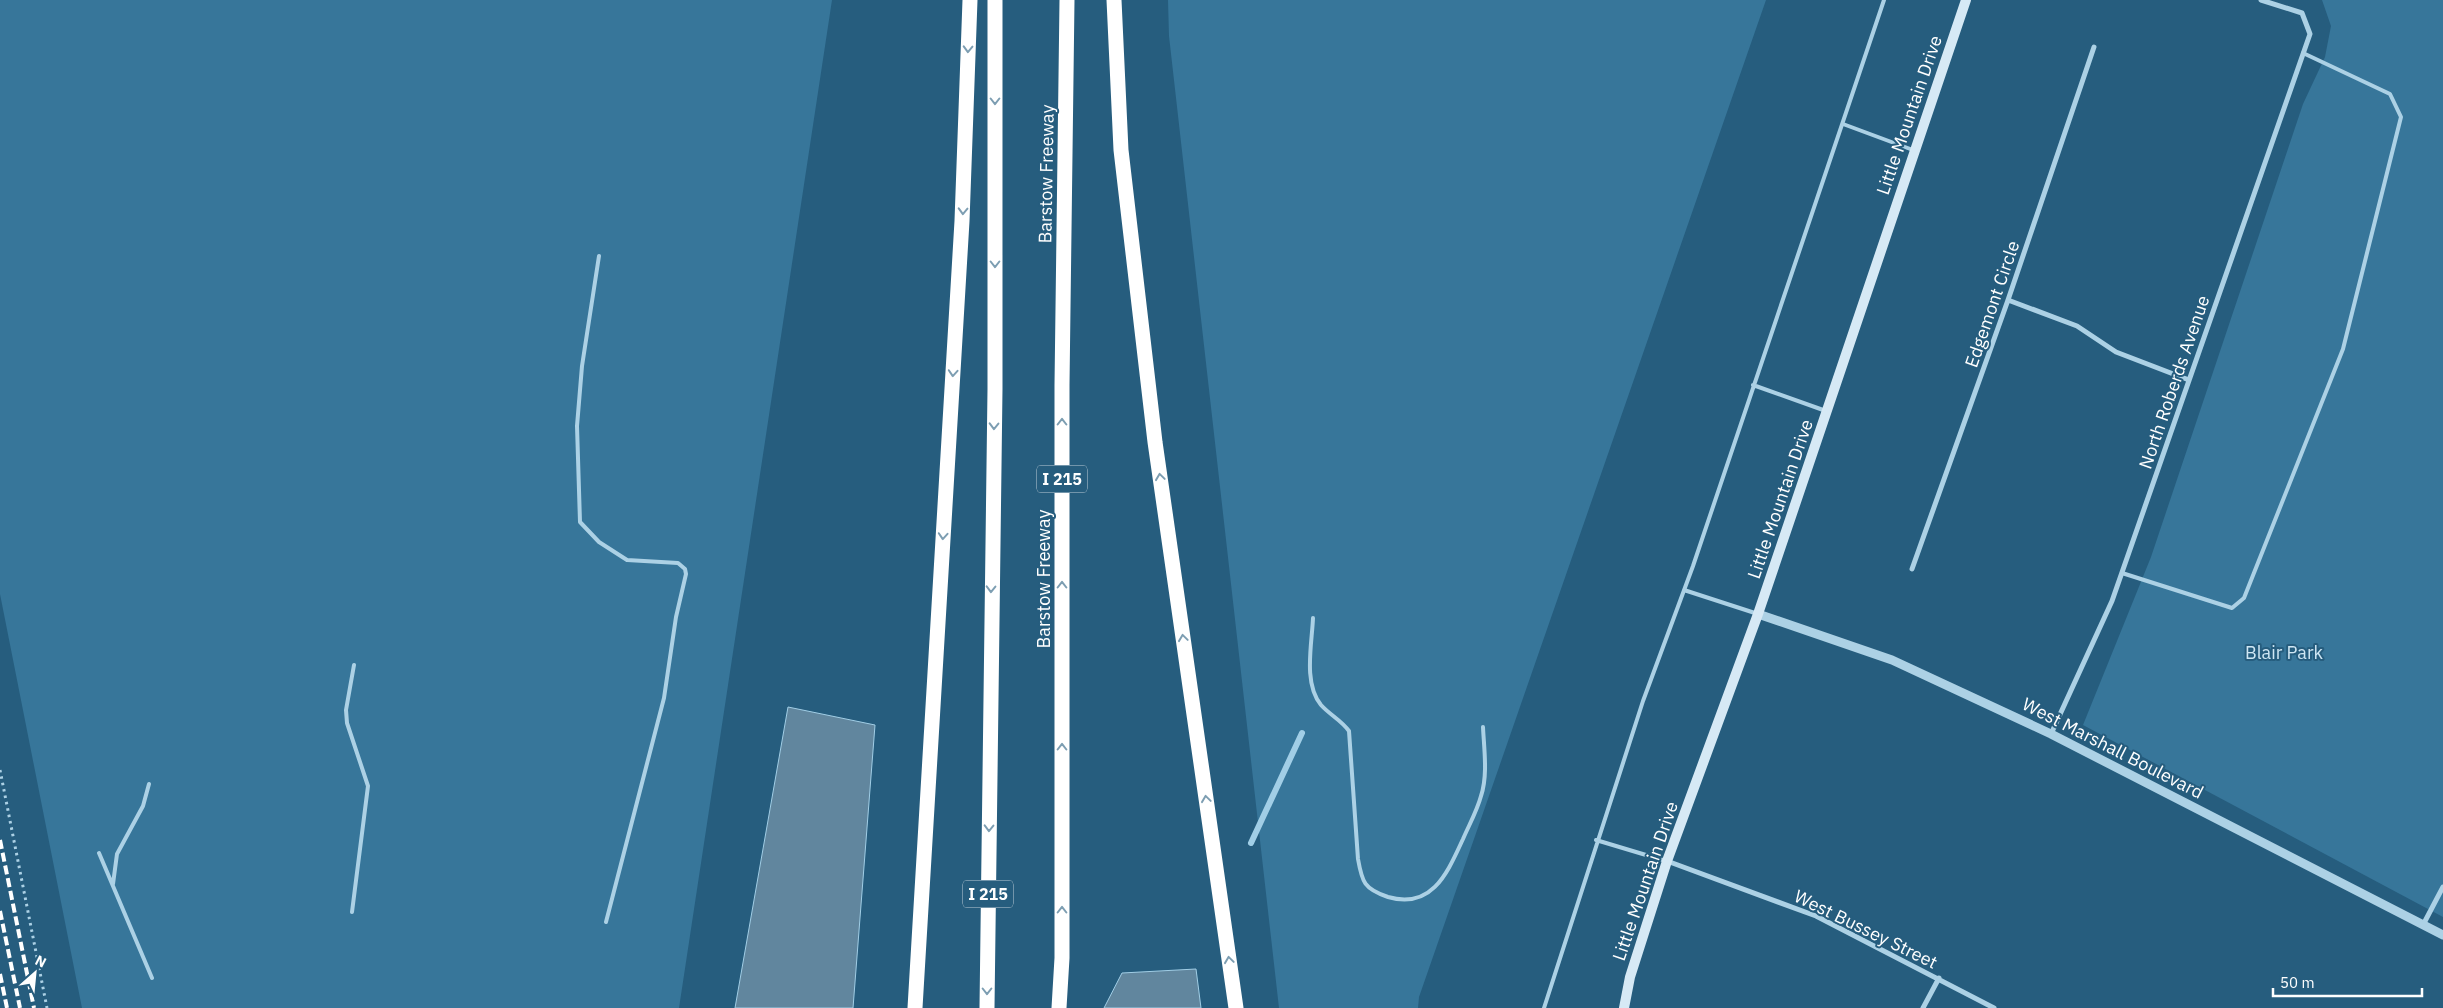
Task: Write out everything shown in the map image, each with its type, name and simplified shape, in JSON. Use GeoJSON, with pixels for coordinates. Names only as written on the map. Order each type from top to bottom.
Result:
{"type":"FeatureCollection","features":[{"type":"Feature","properties":{"kind":"highway"},"geometry":{"type":"LineString","coordinates":[[915,1008],[962,221],[970,0]]}},
{"type":"Feature","properties":{"kind":"highway","name":"I 215"},"geometry":{"type":"LineString","coordinates":[[987,1008],[995,379],[995,0]]}},
{"type":"Feature","properties":{"kind":"highway","name":"Barstow Freeway"},"geometry":{"type":"LineString","coordinates":[[1059,1008],[1062,958],[1062,386],[1067,0]]}},
{"type":"Feature","properties":{"kind":"highway"},"geometry":{"type":"LineString","coordinates":[[1114,0],[1122,150],[1155,442],[1236,1008]]}},
{"type":"Feature","properties":{"kind":"highway"},"geometry":{"type":"LineString","coordinates":[[920,940],[922,1008]]}},
{"type":"Feature","properties":{"kind":"highway"},"geometry":{"type":"LineString","coordinates":[[1062,958],[1066,1008]]}},
{"type":"Feature","properties":{"kind":"main road","name":"Little Mountain Drive"},"geometry":{"type":"LineString","coordinates":[[1624,1008],[1630,978],[1667,861],[1758,614],[1966,0]]}},
{"type":"Feature","properties":{"kind":"street","name":"North Roberds Avenue"},"geometry":{"type":"LineString","coordinates":[[2051,734],[2112,601],[2310,34],[2302,13],[2261,0]]}},
{"type":"Feature","properties":{"kind":"street","name":"Edgemont Circle"},"geometry":{"type":"LineString","coordinates":[[1912,569],[2008,300],[2094,47]]}},
{"type":"Feature","properties":{"kind":"street"},"geometry":{"type":"LineString","coordinates":[[2008,300],[2077,326],[2116,352],[2189,380]]}},
{"type":"Feature","properties":{"kind":"street","name":"West Marshall Boulevard"},"geometry":{"type":"LineString","coordinates":[[1758,614],[1892,660],[2051,734],[2443,935]]}},
{"type":"Feature","properties":{"kind":"street","name":"West Bussey Street"},"geometry":{"type":"LineString","coordinates":[[1667,861],[1816,916],[1994,1008]]}},
{"type":"Feature","properties":{"kind":"street"},"geometry":{"type":"LineString","coordinates":[[2423,925],[2443,887]]}},
{"type":"Feature","properties":{"kind":"street"},"geometry":{"type":"LineString","coordinates":[[1923,1008],[1938,978]]}},
{"type":"Feature","properties":{"kind":"lane"},"geometry":{"type":"LineString","coordinates":[[1544,1008],[1596,840],[1643,701],[1684,590],[1812,206],[1843,124],[1884,0]]}},
{"type":"Feature","properties":{"kind":"lane"},"geometry":{"type":"LineString","coordinates":[[2122,573],[2232,608],[2244,598],[2343,349],[2402,117],[2390,94],[2303,53]]}},
{"type":"Feature","properties":{"kind":"lane"},"geometry":{"type":"LineString","coordinates":[[1843,124],[1914,151]]}},
{"type":"Feature","properties":{"kind":"lane"},"geometry":{"type":"LineString","coordinates":[[599,256],[582,366],[577,426],[580,522],[599,542],[628,560],[678,563],[685,569],[686,574],[676,617],[664,698],[606,922]]}},
{"type":"Feature","properties":{"kind":"lane"},"geometry":{"type":"LineString","coordinates":[[1753,385],[1827,411]]}},
{"type":"Feature","properties":{"kind":"lane"},"geometry":{"type":"LineString","coordinates":[[1684,590],[1758,614]]}},
{"type":"Feature","properties":{"kind":"lane"},"geometry":{"type":"LineString","coordinates":[[1313,618],[1312,689],[1321,705],[1343,722],[1349,731],[1358,859],[1362,879],[1371,890],[1400,900],[1430,892],[1442,881],[1482,796],[1485,767],[1483,728]]}},
{"type":"Feature","properties":{"kind":"lane"},"geometry":{"type":"LineString","coordinates":[[352,912],[368,786],[347,723],[346,710],[354,665]]}},
{"type":"Feature","properties":{"kind":"lane"},"geometry":{"type":"LineString","coordinates":[[113,886],[117,854],[143,806],[149,784]]}},
{"type":"Feature","properties":{"kind":"lane"},"geometry":{"type":"LineString","coordinates":[[1596,840],[1667,861]]}},
{"type":"Feature","properties":{"kind":"lane"},"geometry":{"type":"LineString","coordinates":[[99,853],[152,978]]}},
{"type":"Feature","properties":{"kind":"path"},"geometry":{"type":"LineString","coordinates":[[0,770],[47,1008]]}},
{"type":"Feature","properties":{"kind":"green space"},"geometry":{"type":"Polygon","coordinates":[[[0,0],[832,0],[679,1008],[82,1008],[0,594],[0,0]]]}},
{"type":"Feature","properties":{"kind":"green space"},"geometry":{"type":"Polygon","coordinates":[[[1168,0],[1766,0],[1419,997],[1418,1008],[1279,1008],[1169,36],[1168,0]]]}},
{"type":"Feature","properties":{"kind":"green space","name":"Blair Park"},"geometry":{"type":"Polygon","coordinates":[[[2322,0],[2443,0],[2443,917],[2083,725],[2151,557],[2303,104],[2325,57],[2331,26],[2322,0]]]}},
{"type":"Feature","properties":{"kind":"shaded area"},"geometry":{"type":"Polygon","coordinates":[[[788,707],[875,725],[853,1008],[735,1008],[788,707]]]}},
{"type":"Feature","properties":{"kind":"shaded area"},"geometry":{"type":"Polygon","coordinates":[[[1196,969],[1201,1008],[1104,1008],[1122,973],[1196,969]]]}},
{"type":"Feature","properties":{"kind":"waterway"},"geometry":{"type":"LineString","coordinates":[[1251,843],[1302,733]]}},
{"type":"Feature","properties":{"kind":"railway"},"geometry":{"type":"LineString","coordinates":[[0,840],[34,1008]]}},
{"type":"Feature","properties":{"kind":"railway"},"geometry":{"type":"LineString","coordinates":[[0,911],[20,1008]]}},
{"type":"Feature","properties":{"kind":"railway"},"geometry":{"type":"LineString","coordinates":[[0,974],[7,1008]]}}]}
